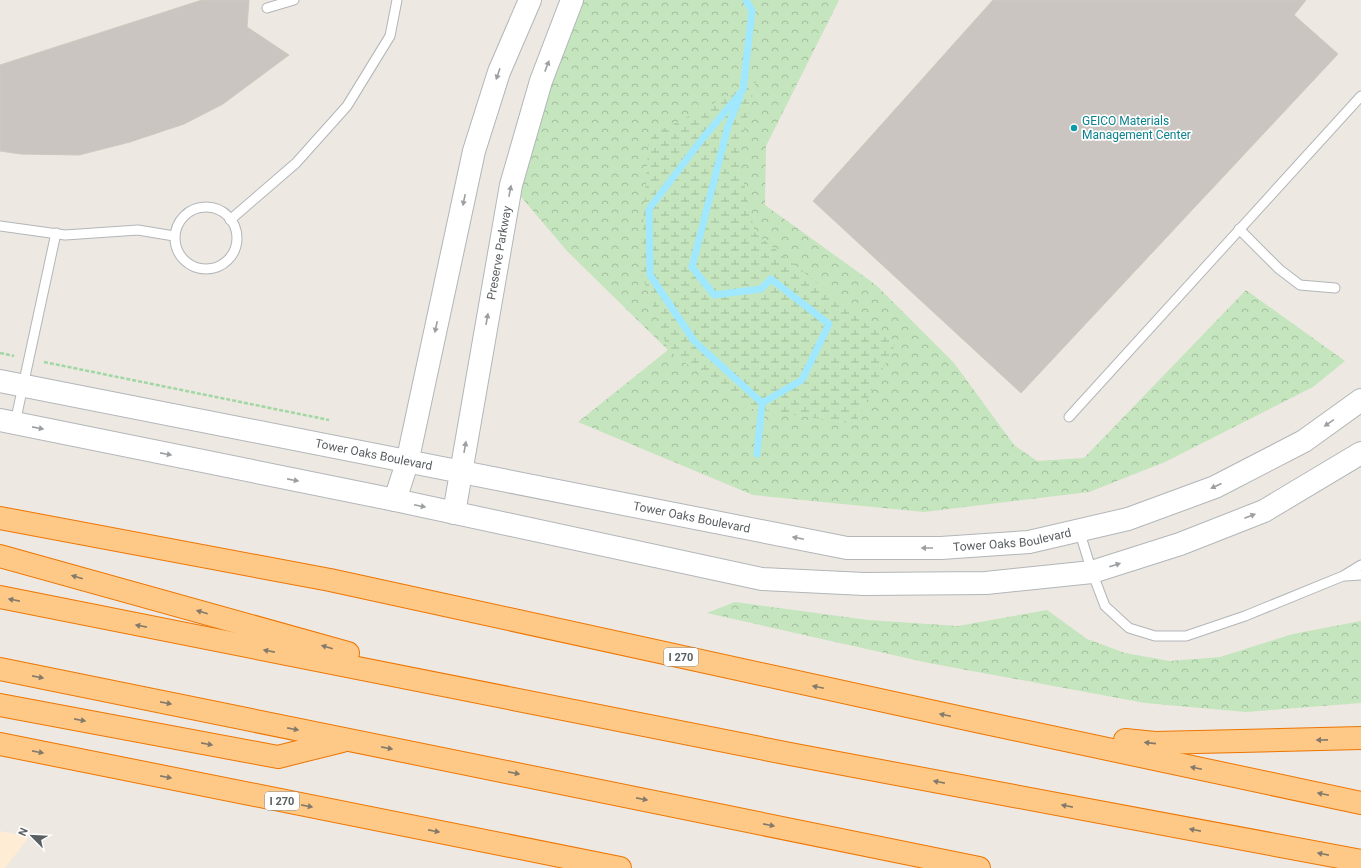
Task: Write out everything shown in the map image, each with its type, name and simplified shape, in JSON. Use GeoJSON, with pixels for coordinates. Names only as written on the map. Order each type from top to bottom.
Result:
{"type":"FeatureCollection","features":[{"type":"Feature","properties":{"kind":"highway","name":"I 270"},"geometry":{"type":"LineString","coordinates":[[0,518],[330,580],[976,721],[1361,802]]}},
{"type":"Feature","properties":{"kind":"highway"},"geometry":{"type":"LineString","coordinates":[[0,556],[513,700]]}},
{"type":"Feature","properties":{"kind":"highway"},"geometry":{"type":"LineString","coordinates":[[0,597],[797,756],[1361,861]]}},
{"type":"Feature","properties":{"kind":"highway"},"geometry":{"type":"LineString","coordinates":[[0,669],[979,868]]}},
{"type":"Feature","properties":{"kind":"highway"},"geometry":{"type":"LineString","coordinates":[[0,705],[278,757],[349,740]]}},
{"type":"Feature","properties":{"kind":"highway"},"geometry":{"type":"LineString","coordinates":[[976,721],[1155,743],[1361,738]]}},
{"type":"Feature","properties":{"kind":"highway","name":"I 270"},"geometry":{"type":"LineString","coordinates":[[0,744],[620,868]]}},
{"type":"Feature","properties":{"kind":"street"},"geometry":{"type":"LineString","coordinates":[[395,500],[407,463],[474,150],[499,72],[530,0]]}},
{"type":"Feature","properties":{"kind":"street","name":"Preserve Parkway"},"geometry":{"type":"LineString","coordinates":[[454,513],[511,185],[541,81],[572,0]]}},
{"type":"Feature","properties":{"kind":"street","name":"Tower Oaks Boulevard"},"geometry":{"type":"LineString","coordinates":[[0,381],[407,463],[847,548],[941,548],[1029,542],[1128,519],[1215,487],[1304,441],[1361,400]]}},
{"type":"Feature","properties":{"kind":"street"},"geometry":{"type":"LineString","coordinates":[[8,422],[395,500],[762,579],[864,584],[986,583],[1092,572],[1180,544],[1264,511],[1361,453]]}},
{"type":"Feature","properties":{"kind":"lane"},"geometry":{"type":"LineString","coordinates":[[267,8],[294,0]]}},
{"type":"Feature","properties":{"kind":"lane"},"geometry":{"type":"LineString","coordinates":[[230,220],[296,163],[347,106],[390,36],[397,0]]}},
{"type":"Feature","properties":{"kind":"lane"},"geometry":{"type":"LineString","coordinates":[[1069,417],[1361,96]]}},
{"type":"Feature","properties":{"kind":"lane"},"geometry":{"type":"LineString","coordinates":[[199,208],[216,209],[227,215],[236,232],[237,243],[232,255],[223,265],[213,269],[200,269],[192,267],[184,261],[176,249],[174,236],[177,225],[187,213],[199,208]]}},
{"type":"Feature","properties":{"kind":"lane"},"geometry":{"type":"LineString","coordinates":[[0,226],[65,235],[138,230],[174,236]]}},
{"type":"Feature","properties":{"kind":"lane"},"geometry":{"type":"LineString","coordinates":[[1239,229],[1279,270],[1300,285],[1336,288]]}},
{"type":"Feature","properties":{"kind":"lane"},"geometry":{"type":"LineString","coordinates":[[8,422],[23,386],[56,233]]}},
{"type":"Feature","properties":{"kind":"lane"},"geometry":{"type":"LineString","coordinates":[[1079,530],[1092,572],[1105,606],[1129,628],[1155,636],[1186,636],[1245,616],[1343,576],[1361,565]]}},
{"type":"Feature","properties":{"kind":"lane"},"geometry":{"type":"LineString","coordinates":[[1343,576],[1361,575]]}},
{"type":"Feature","properties":{"kind":"path"},"geometry":{"type":"LineString","coordinates":[[0,353],[331,421]]}},
{"type":"Feature","properties":{"kind":"shaded area"},"geometry":{"type":"Polygon","coordinates":[[[0,831],[29,837],[5,868],[0,868],[0,831]]]}},
{"type":"Feature","properties":{"kind":"green space"},"geometry":{"type":"Polygon","coordinates":[[[572,0],[839,0],[766,146],[765,205],[876,285],[954,363],[1014,445],[1037,461],[1084,458],[1246,290],[1345,361],[1313,387],[1165,462],[1089,492],[924,512],[753,495],[578,422],[668,350],[567,251],[511,185],[572,0]]]}},
{"type":"Feature","properties":{"kind":"green space"},"geometry":{"type":"Polygon","coordinates":[[[756,81],[738,157],[755,233],[895,345],[855,424],[746,408],[668,350],[640,269],[649,137],[756,81]]]}},
{"type":"Feature","properties":{"kind":"green space"},"geometry":{"type":"Polygon","coordinates":[[[735,602],[868,620],[958,626],[1047,610],[1087,639],[1125,653],[1170,661],[1220,657],[1293,634],[1361,621],[1361,703],[1246,712],[1145,703],[929,663],[707,613],[735,602]]]}},
{"type":"Feature","properties":{"kind":"building"},"geometry":{"type":"Polygon","coordinates":[[[202,0],[249,0],[247,27],[289,55],[223,104],[184,124],[130,142],[79,155],[21,154],[0,151],[0,65],[202,0]]]}},
{"type":"Feature","properties":{"kind":"building","name":"GEICO Materials Management Center"},"geometry":{"type":"Polygon","coordinates":[[[993,0],[1306,0],[1294,15],[1338,54],[1021,393],[813,201],[993,0]]]}},
{"type":"Feature","properties":{"kind":"waterway"},"geometry":{"type":"LineString","coordinates":[[746,0],[752,11],[743,90],[699,143],[649,209],[650,275],[694,341],[762,403],[757,454]]}},
{"type":"Feature","properties":{"kind":"waterway"},"geometry":{"type":"LineString","coordinates":[[740,97],[728,126],[692,267],[714,295],[761,289],[771,279],[829,324],[802,380],[762,403]]}},
{"type":"Feature","properties":{"kind":"place","name":"GEICO Materials Management Center"},"geometry":{"type":"Point","coordinates":[1074,128]}}]}
